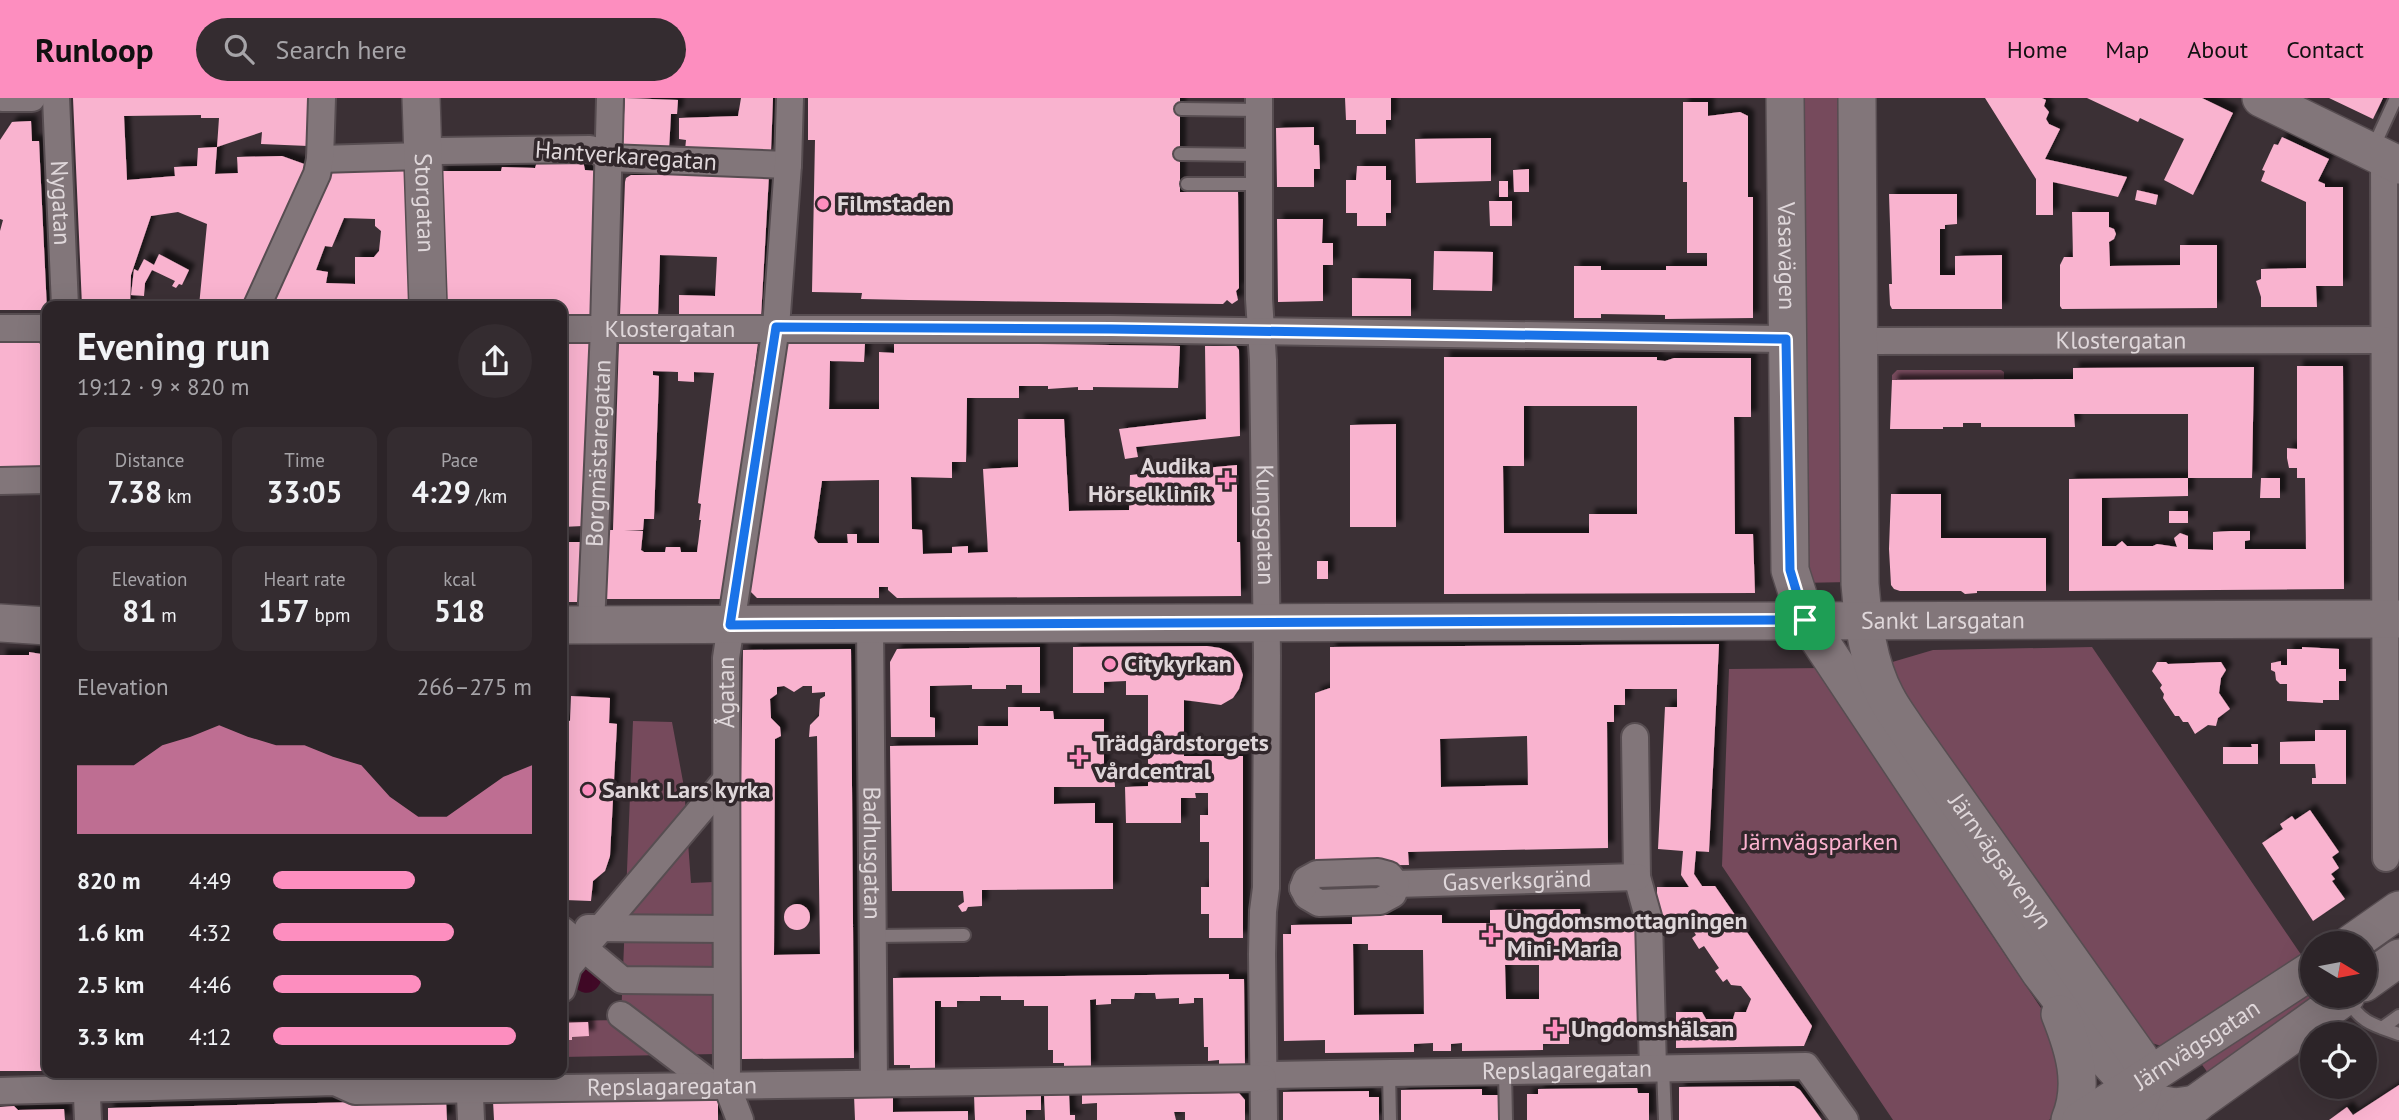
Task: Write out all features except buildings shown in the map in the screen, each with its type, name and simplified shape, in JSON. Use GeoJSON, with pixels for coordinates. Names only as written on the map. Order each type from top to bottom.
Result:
{"type":"FeatureCollection","features":[{"type":"Feature","properties":{"kind":"main road","name":"Storgatan"},"geometry":{"type":"LineString","coordinates":[[421,98],[428,301]]}},
{"type":"Feature","properties":{"kind":"main road","name":"Vasavägen"},"geometry":{"type":"LineString","coordinates":[[1785,98],[1790,570],[1805,620]]}},
{"type":"Feature","properties":{"kind":"main road"},"geometry":{"type":"LineString","coordinates":[[1857,98],[1860,584],[1863,620]]}},
{"type":"Feature","properties":{"kind":"main road"},"geometry":{"type":"LineString","coordinates":[[2261,98],[2385,158]]}},
{"type":"Feature","properties":{"kind":"main road","name":"Sankt Larsgatan"},"geometry":{"type":"LineString","coordinates":[[576,625],[722,647],[870,624],[2392,619]]}},
{"type":"Feature","properties":{"kind":"main road","name":"Järnvägsavenyn"},"geometry":{"type":"LineString","coordinates":[[1805,620],[2040,972],[2135,1096]]}},
{"type":"Feature","properties":{"kind":"main road","name":"Järnvägsavenyn"},"geometry":{"type":"LineString","coordinates":[[1863,620],[1872,660],[1885,695],[1914,741],[2139,1057],[2135,1096]]}},
{"type":"Feature","properties":{"kind":"main road"},"geometry":{"type":"LineString","coordinates":[[0,623],[42,626]]}},
{"type":"Feature","properties":{"kind":"main road"},"geometry":{"type":"LineString","coordinates":[[2369,931],[2399,910]]}},
{"type":"Feature","properties":{"kind":"main road"},"geometry":{"type":"LineString","coordinates":[[2377,974],[2399,958]]}},
{"type":"Feature","properties":{"kind":"main road","name":"Järnvägsavenyn"},"geometry":{"type":"LineString","coordinates":[[2040,972],[2066,1030],[2075,1058],[2077,1096],[2070,1120]]}},
{"type":"Feature","properties":{"kind":"main road","name":"Järnvägsgatan"},"geometry":{"type":"LineString","coordinates":[[2081,1120],[2135,1096],[2300,979]]}},
{"type":"Feature","properties":{"kind":"main road","name":"Järnvägsgatan"},"geometry":{"type":"LineString","coordinates":[[2185,1112],[2328,1008]]}},
{"type":"Feature","properties":{"kind":"main road"},"geometry":{"type":"LineString","coordinates":[[2135,1096],[2185,1112]]}},
{"type":"Feature","properties":{"kind":"street"},"geometry":{"type":"LineString","coordinates":[[2,98],[32,98]]}},
{"type":"Feature","properties":{"kind":"street"},"geometry":{"type":"LineString","coordinates":[[0,116],[10,98]]}},
{"type":"Feature","properties":{"kind":"street","name":"Nygatan"},"geometry":{"type":"LineString","coordinates":[[56,98],[65,301]]}},
{"type":"Feature","properties":{"kind":"street"},"geometry":{"type":"LineString","coordinates":[[259,301],[317,174],[322,98]]}},
{"type":"Feature","properties":{"kind":"street","name":"Borgmästaregatan"},"geometry":{"type":"LineString","coordinates":[[576,625],[604,329],[610,98]]}},
{"type":"Feature","properties":{"kind":"street","name":"Ågatan"},"geometry":{"type":"LineString","coordinates":[[740,1120],[721,1086],[726,981],[726,780],[722,647],[776,327],[790,98]]}},
{"type":"Feature","properties":{"kind":"street","name":"Kungsgatan"},"geometry":{"type":"LineString","coordinates":[[1259,104],[1259,299],[1266,622],[1264,1120]]}},
{"type":"Feature","properties":{"kind":"street","name":"Hantverkaregatan"},"geometry":{"type":"LineString","coordinates":[[320,159],[422,156],[439,151],[590,149],[608,158],[788,165]]}},
{"type":"Feature","properties":{"kind":"street"},"geometry":{"type":"LineString","coordinates":[[2385,158],[2384,340],[2392,619],[2386,858]]}},
{"type":"Feature","properties":{"kind":"street","name":"Klostergatan"},"geometry":{"type":"LineString","coordinates":[[567,329],[776,327],[1786,339]]}},
{"type":"Feature","properties":{"kind":"street"},"geometry":{"type":"LineString","coordinates":[[0,328],[41,328]]}},
{"type":"Feature","properties":{"kind":"street","name":"Klostergatan"},"geometry":{"type":"LineString","coordinates":[[1859,341],[2384,340]]}},
{"type":"Feature","properties":{"kind":"street"},"geometry":{"type":"LineString","coordinates":[[0,481],[42,480]]}},
{"type":"Feature","properties":{"kind":"street","name":"Badhusgatan"},"geometry":{"type":"LineString","coordinates":[[870,624],[874,1083]]}},
{"type":"Feature","properties":{"kind":"street"},"geometry":{"type":"LineString","coordinates":[[1635,737],[1636,877],[1649,920],[1658,1068]]}},
{"type":"Feature","properties":{"kind":"street"},"geometry":{"type":"LineString","coordinates":[[567,971],[726,780]]}},
{"type":"Feature","properties":{"kind":"street","name":"Gasverksgränd"},"geometry":{"type":"LineString","coordinates":[[1266,888],[1303,888],[1306,880],[1317,874],[1378,872],[1389,875],[1396,884],[1636,877]]}},
{"type":"Feature","properties":{"kind":"street"},"geometry":{"type":"LineString","coordinates":[[567,929],[726,929]]}},
{"type":"Feature","properties":{"kind":"street"},"geometry":{"type":"LineString","coordinates":[[567,934],[622,980],[726,981]]}},
{"type":"Feature","properties":{"kind":"street"},"geometry":{"type":"LineString","coordinates":[[621,1016],[721,1086]]}},
{"type":"Feature","properties":{"kind":"street","name":"Repslagaregatan"},"geometry":{"type":"LineString","coordinates":[[0,1091],[86,1080],[335,1082],[355,1091],[481,1081],[721,1086],[1805,1066],[1845,1120]]}},
{"type":"Feature","properties":{"kind":"street"},"geometry":{"type":"LineString","coordinates":[[86,1080],[88,1120]]}},
{"type":"Feature","properties":{"kind":"street"},"geometry":{"type":"LineString","coordinates":[[471,1120],[481,1081]]}},
{"type":"Feature","properties":{"kind":"lane"},"geometry":{"type":"LineString","coordinates":[[2385,158],[2396,98]]}},
{"type":"Feature","properties":{"kind":"lane"},"geometry":{"type":"LineString","coordinates":[[1181,109],[1259,104]]}},
{"type":"Feature","properties":{"kind":"lane"},"geometry":{"type":"LineString","coordinates":[[1180,154],[1259,155]]}},
{"type":"Feature","properties":{"kind":"lane"},"geometry":{"type":"LineString","coordinates":[[1187,184],[1259,184]]}},
{"type":"Feature","properties":{"kind":"lane"},"geometry":{"type":"LineString","coordinates":[[874,936],[964,935]]}},
{"type":"Feature","properties":{"kind":"lane"},"geometry":{"type":"LineString","coordinates":[[2352,1008],[2369,1024],[2399,1034]]}},
{"type":"Feature","properties":{"kind":"lane"},"geometry":{"type":"LineString","coordinates":[[2382,1028],[2399,1016]]}},
{"type":"Feature","properties":{"kind":"lane"},"geometry":{"type":"LineString","coordinates":[[1658,1068],[1665,1120]]}},
{"type":"Feature","properties":{"kind":"lane"},"geometry":{"type":"LineString","coordinates":[[1505,1071],[1506,1120]]}},
{"type":"Feature","properties":{"kind":"lane"},"geometry":{"type":"LineString","coordinates":[[1389,1073],[1390,1120]]}},
{"type":"Feature","properties":{"kind":"green space"},"geometry":{"type":"Polygon","coordinates":[[[1793,98],[1847,98],[1851,582],[1798,583],[1793,98]]]}},
{"type":"Feature","properties":{"kind":"green space"},"geometry":{"type":"Polygon","coordinates":[[[1897,370],[2001,370],[2004,372],[2004,379],[1892,380],[1892,375],[1897,370]]]}},
{"type":"Feature","properties":{"kind":"green space"},"geometry":{"type":"Polygon","coordinates":[[[2092,647],[2300,953],[2300,962],[2167,1048],[2152,1043],[1911,714],[1889,663],[1933,650],[2092,647]]]}},
{"type":"Feature","properties":{"kind":"green space","name":"Järnvägsparken"},"geometry":{"type":"Polygon","coordinates":[[[1823,668],[1977,913],[2049,1020],[2063,1061],[2056,1114],[2049,1120],[1893,1120],[1722,866],[1729,669],[1823,668]]]}},
{"type":"Feature","properties":{"kind":"green space"},"geometry":{"type":"Polygon","coordinates":[[[633,721],[672,722],[684,787],[691,883],[713,882],[716,1054],[567,1057],[567,1021],[621,1020],[633,721]]]}},
{"type":"Feature","properties":{"kind":"green space"},"geometry":{"type":"Polygon","coordinates":[[[2300,991],[2300,1008],[2307,1008],[2211,1077],[2197,1058],[2300,991]]]}},
{"type":"Feature","properties":{"kind":"shaded area"},"geometry":{"type":"Polygon","coordinates":[[[581,964],[602,978],[594,991],[581,992],[573,985],[581,964]]]}},
{"type":"Feature","properties":{"kind":"place","name":"Filmstaden"},"geometry":{"type":"Point","coordinates":[823,204]}},
{"type":"Feature","properties":{"kind":"place","name":"Audika Hörselklinik"},"geometry":{"type":"Point","coordinates":[1227,480]}},
{"type":"Feature","properties":{"kind":"place","name":"Citykyrkan"},"geometry":{"type":"Point","coordinates":[1110,664]}},
{"type":"Feature","properties":{"kind":"place","name":"Trädgårdstorgets vårdcentral"},"geometry":{"type":"Point","coordinates":[1079,757]}},
{"type":"Feature","properties":{"kind":"place","name":"Sankt Lars kyrka"},"geometry":{"type":"Point","coordinates":[588,790]}},
{"type":"Feature","properties":{"kind":"place","name":"Ungdomsmottagningen Mini-Maria"},"geometry":{"type":"Point","coordinates":[1491,935]}},
{"type":"Feature","properties":{"kind":"place","name":"Ungdomshälsan"},"geometry":{"type":"Point","coordinates":[1555,1029]}},
{"type":"Feature","properties":{"kind":"route"},"geometry":{"type":"LineString","coordinates":[[776,327],[1786,339],[1790,570],[1805,620],[1527,620],[730,625],[776,327]]}}]}
